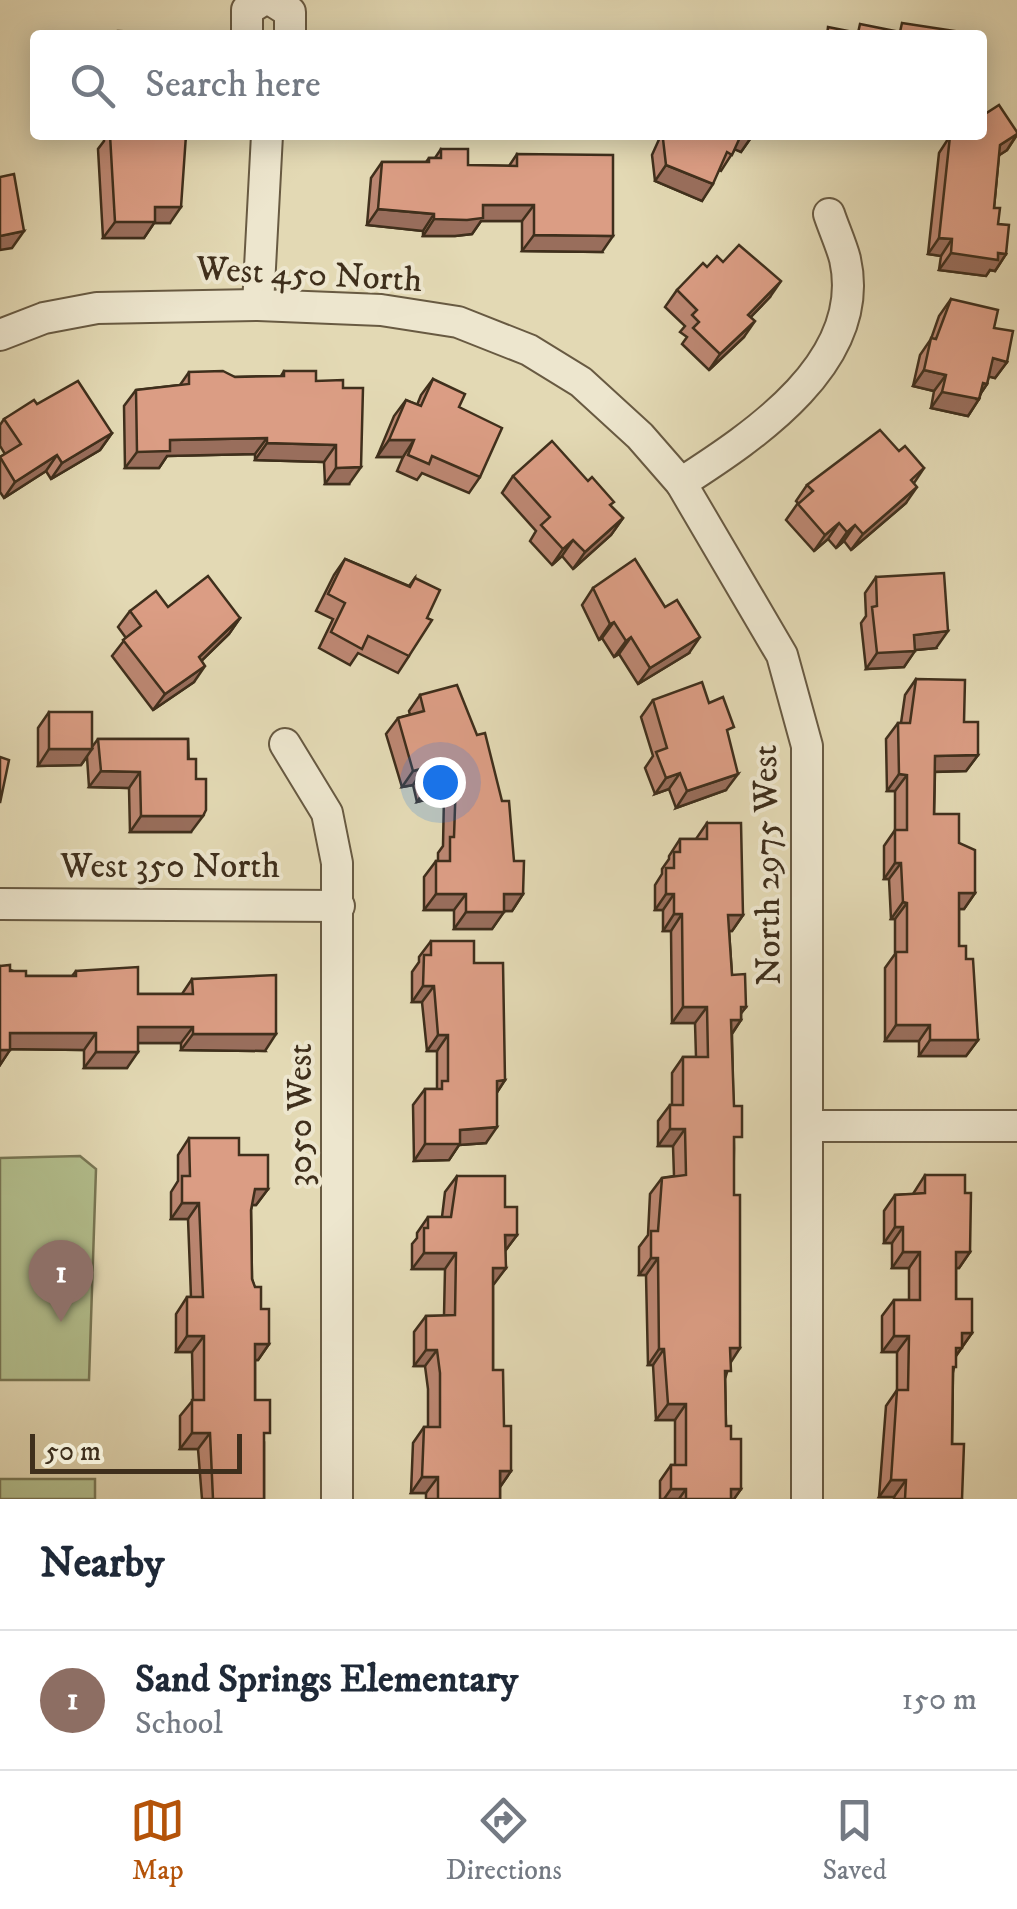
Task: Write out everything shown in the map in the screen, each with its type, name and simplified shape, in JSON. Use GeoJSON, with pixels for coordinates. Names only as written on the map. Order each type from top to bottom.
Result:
{"type":"FeatureCollection","features":[{"type":"Feature","properties":{"kind":"street"},"geometry":{"type":"LineString","coordinates":[[247,30],[247,10],[267,0],[290,12],[290,30]]}},
{"type":"Feature","properties":{"kind":"street"},"geometry":{"type":"LineString","coordinates":[[258,305],[267,140]]}},
{"type":"Feature","properties":{"kind":"street"},"geometry":{"type":"LineString","coordinates":[[681,483],[778,415],[824,364],[844,311],[846,262],[829,214]]}},
{"type":"Feature","properties":{"kind":"street","name":"West 450 North"},"geometry":{"type":"LineString","coordinates":[[0,335],[44,318],[97,308],[258,305],[381,310],[458,322],[529,350],[581,382],[640,436],[681,483]]}},
{"type":"Feature","properties":{"kind":"street","name":"North 2975 West"},"geometry":{"type":"LineString","coordinates":[[681,483],[782,655],[807,746],[807,1499]]}},
{"type":"Feature","properties":{"kind":"street","name":"3050 West"},"geometry":{"type":"LineString","coordinates":[[286,744],[327,813],[337,862],[337,1499]]}},
{"type":"Feature","properties":{"kind":"street","name":"West 350 North"},"geometry":{"type":"LineString","coordinates":[[0,904],[339,906]]}},
{"type":"Feature","properties":{"kind":"street"},"geometry":{"type":"LineString","coordinates":[[808,1126],[1017,1126]]}},
{"type":"Feature","properties":{"kind":"green space"},"geometry":{"type":"Polygon","coordinates":[[[80,1156],[96,1169],[89,1380],[0,1380],[0,1158],[80,1156]]]}},
{"type":"Feature","properties":{"kind":"green space"},"geometry":{"type":"Polygon","coordinates":[[[0,1479],[95,1479],[95,1499],[0,1499],[0,1479]]]}},
{"type":"Feature","properties":{"kind":"building"},"geometry":{"type":"Polygon","coordinates":[[[902,23],[948,30],[900,30],[902,23]]]}},
{"type":"Feature","properties":{"kind":"building"},"geometry":{"type":"Polygon","coordinates":[[[860,24],[890,30],[859,30],[860,24]]]}},
{"type":"Feature","properties":{"kind":"building"},"geometry":{"type":"Polygon","coordinates":[[[999,105],[1017,132],[1000,145],[994,208],[1000,208],[998,224],[1009,225],[1006,254],[998,253],[998,260],[951,253],[952,239],[939,238],[950,140],[987,140],[987,113],[999,105]]]}},
{"type":"Feature","properties":{"kind":"building"},"geometry":{"type":"Polygon","coordinates":[[[110,140],[186,140],[181,207],[155,207],[155,222],[115,222],[110,140]]]}},
{"type":"Feature","properties":{"kind":"building"},"geometry":{"type":"Polygon","coordinates":[[[663,140],[739,140],[732,155],[727,152],[713,184],[666,165],[663,140]]]}},
{"type":"Feature","properties":{"kind":"building"},"geometry":{"type":"Polygon","coordinates":[[[441,149],[468,149],[468,165],[517,166],[517,154],[613,155],[613,236],[534,235],[534,205],[483,205],[483,218],[467,220],[434,219],[434,214],[378,209],[382,162],[429,162],[429,158],[441,158],[441,149]]]}},
{"type":"Feature","properties":{"kind":"building"},"geometry":{"type":"Polygon","coordinates":[[[14,174],[24,231],[0,236],[0,177],[14,174]]]}},
{"type":"Feature","properties":{"kind":"building"},"geometry":{"type":"Polygon","coordinates":[[[739,245],[781,281],[748,315],[755,321],[720,354],[693,328],[699,322],[692,315],[697,310],[677,290],[703,263],[707,267],[717,256],[723,262],[739,245]]]}},
{"type":"Feature","properties":{"kind":"building"},"geometry":{"type":"Polygon","coordinates":[[[951,299],[998,310],[994,328],[1013,331],[1007,362],[993,358],[979,399],[942,392],[946,375],[924,370],[931,338],[936,339],[951,299]]]}},
{"type":"Feature","properties":{"kind":"building"},"geometry":{"type":"Polygon","coordinates":[[[223,371],[235,377],[316,371],[316,381],[343,380],[343,388],[363,388],[361,467],[336,468],[336,445],[267,443],[267,438],[170,440],[170,451],[137,452],[136,390],[189,384],[189,372],[223,371]]]}},
{"type":"Feature","properties":{"kind":"building"},"geometry":{"type":"Polygon","coordinates":[[[433,379],[465,394],[459,407],[502,428],[480,477],[432,456],[429,464],[408,455],[414,440],[389,440],[406,400],[421,406],[433,379]]]}},
{"type":"Feature","properties":{"kind":"building"},"geometry":{"type":"Polygon","coordinates":[[[78,381],[112,433],[62,463],[57,455],[15,482],[0,457],[21,444],[4,419],[34,400],[37,404],[78,381]]]}},
{"type":"Feature","properties":{"kind":"building"},"geometry":{"type":"Polygon","coordinates":[[[880,430],[899,451],[905,446],[924,468],[911,480],[917,487],[863,534],[855,525],[847,532],[839,523],[825,535],[798,504],[813,491],[807,485],[880,430]]]}},
{"type":"Feature","properties":{"kind":"building"},"geometry":{"type":"Polygon","coordinates":[[[552,441],[588,481],[592,477],[623,518],[585,552],[573,540],[563,549],[541,525],[550,517],[513,476],[552,441]]]}},
{"type":"Feature","properties":{"kind":"building"},"geometry":{"type":"Polygon","coordinates":[[[345,559],[410,587],[415,578],[440,590],[427,618],[432,620],[409,656],[368,636],[362,649],[331,632],[345,603],[328,594],[345,559]]]}},
{"type":"Feature","properties":{"kind":"building"},"geometry":{"type":"Polygon","coordinates":[[[635,559],[665,607],[677,600],[700,637],[650,668],[631,637],[626,641],[614,622],[610,624],[593,588],[635,559]]]}},
{"type":"Feature","properties":{"kind":"building"},"geometry":{"type":"Polygon","coordinates":[[[944,573],[948,631],[914,635],[915,651],[877,653],[872,607],[877,606],[876,577],[944,573]]]}},
{"type":"Feature","properties":{"kind":"building"},"geometry":{"type":"Polygon","coordinates":[[[208,576],[240,618],[199,657],[205,666],[165,694],[123,640],[141,626],[130,611],[156,591],[168,607],[208,576]]]}},
{"type":"Feature","properties":{"kind":"building"},"geometry":{"type":"Polygon","coordinates":[[[916,679],[965,680],[964,722],[978,722],[978,755],[935,756],[934,814],[959,814],[959,843],[975,850],[975,893],[959,893],[959,946],[966,946],[966,959],[973,959],[978,1040],[930,1040],[930,1025],[896,1025],[896,952],[907,952],[907,903],[903,902],[901,863],[895,863],[895,830],[907,830],[907,775],[899,774],[898,723],[910,723],[916,679]]]}},
{"type":"Feature","properties":{"kind":"building"},"geometry":{"type":"Polygon","coordinates":[[[702,682],[709,703],[723,697],[734,727],[727,730],[738,774],[687,791],[680,773],[666,778],[656,752],[667,748],[653,700],[702,682]]]}},
{"type":"Feature","properties":{"kind":"building"},"geometry":{"type":"Polygon","coordinates":[[[457,685],[477,735],[485,733],[502,801],[509,801],[514,861],[524,861],[523,894],[504,894],[504,912],[466,912],[466,894],[436,894],[436,861],[450,861],[456,778],[428,785],[424,768],[413,771],[398,718],[424,711],[420,695],[457,685]]]}},
{"type":"Feature","properties":{"kind":"building"},"geometry":{"type":"Polygon","coordinates":[[[49,712],[92,712],[92,749],[49,749],[49,712]]]}},
{"type":"Feature","properties":{"kind":"building"},"geometry":{"type":"Polygon","coordinates":[[[98,739],[188,739],[188,759],[196,759],[196,779],[206,779],[203,816],[141,816],[140,772],[101,771],[98,739]]]}},
{"type":"Feature","properties":{"kind":"building"},"geometry":{"type":"Polygon","coordinates":[[[0,757],[9,760],[0,803],[0,757]]]}},
{"type":"Feature","properties":{"kind":"building"},"geometry":{"type":"Polygon","coordinates":[[[707,823],[741,823],[743,915],[728,915],[732,975],[745,974],[746,1007],[741,1007],[741,1020],[731,1020],[734,1106],[742,1106],[742,1137],[734,1137],[734,1195],[740,1195],[740,1348],[730,1348],[731,1371],[725,1371],[726,1426],[731,1426],[731,1439],[741,1439],[741,1489],[731,1489],[731,1499],[686,1499],[686,1489],[671,1489],[671,1465],[686,1465],[686,1404],[668,1404],[664,1349],[659,1349],[658,1258],[651,1258],[651,1231],[658,1231],[662,1178],[686,1175],[685,1129],[670,1129],[670,1105],[683,1105],[683,1057],[708,1057],[707,1007],[683,1007],[682,914],[674,914],[674,894],[666,894],[666,868],[674,868],[674,852],[680,852],[680,839],[707,839],[707,823]]]}},
{"type":"Feature","properties":{"kind":"building"},"geometry":{"type":"Polygon","coordinates":[[[431,941],[474,941],[474,963],[503,963],[505,1080],[497,1081],[497,1127],[460,1130],[460,1144],[425,1144],[425,1089],[442,1089],[442,1081],[448,1081],[448,1035],[438,1035],[434,986],[423,986],[424,955],[431,955],[431,941]]]}},
{"type":"Feature","properties":{"kind":"building"},"geometry":{"type":"Polygon","coordinates":[[[10,965],[10,971],[26,971],[26,976],[76,976],[76,971],[138,967],[138,994],[193,994],[192,979],[276,975],[276,1034],[193,1034],[193,1027],[138,1027],[138,1052],[96,1052],[96,1033],[10,1033],[10,1050],[0,1050],[0,966],[10,965]]]}},
{"type":"Feature","properties":{"kind":"building"},"geometry":{"type":"Polygon","coordinates":[[[189,1138],[239,1138],[239,1155],[268,1155],[268,1189],[255,1189],[251,1210],[252,1279],[255,1287],[261,1287],[261,1309],[269,1309],[269,1344],[255,1344],[255,1400],[270,1400],[270,1433],[264,1433],[264,1499],[213,1499],[210,1433],[192,1433],[192,1400],[204,1400],[204,1336],[187,1336],[187,1297],[203,1297],[199,1203],[182,1203],[182,1176],[190,1176],[189,1138]]]}},
{"type":"Feature","properties":{"kind":"building"},"geometry":{"type":"Polygon","coordinates":[[[925,1175],[965,1175],[965,1193],[971,1193],[970,1252],[956,1252],[956,1299],[972,1299],[972,1333],[962,1333],[962,1348],[956,1348],[953,1367],[952,1444],[964,1444],[962,1499],[905,1499],[906,1480],[891,1480],[897,1390],[908,1390],[909,1336],[894,1336],[894,1300],[920,1300],[920,1252],[903,1252],[903,1227],[895,1227],[895,1195],[925,1193],[925,1175]]]}},
{"type":"Feature","properties":{"kind":"building"},"geometry":{"type":"Polygon","coordinates":[[[457,1176],[505,1176],[505,1207],[517,1207],[517,1235],[505,1235],[506,1268],[493,1268],[493,1370],[503,1370],[504,1426],[511,1426],[511,1471],[500,1471],[500,1499],[438,1499],[438,1477],[422,1477],[424,1427],[440,1427],[440,1373],[437,1350],[426,1350],[426,1316],[455,1315],[456,1253],[424,1253],[424,1228],[428,1228],[428,1217],[451,1217],[457,1176]]]}},
{"type":"Feature","properties":{"kind":"place","name":"Sand Springs Elementary"},"geometry":{"type":"Point","coordinates":[61,1322]}}]}
